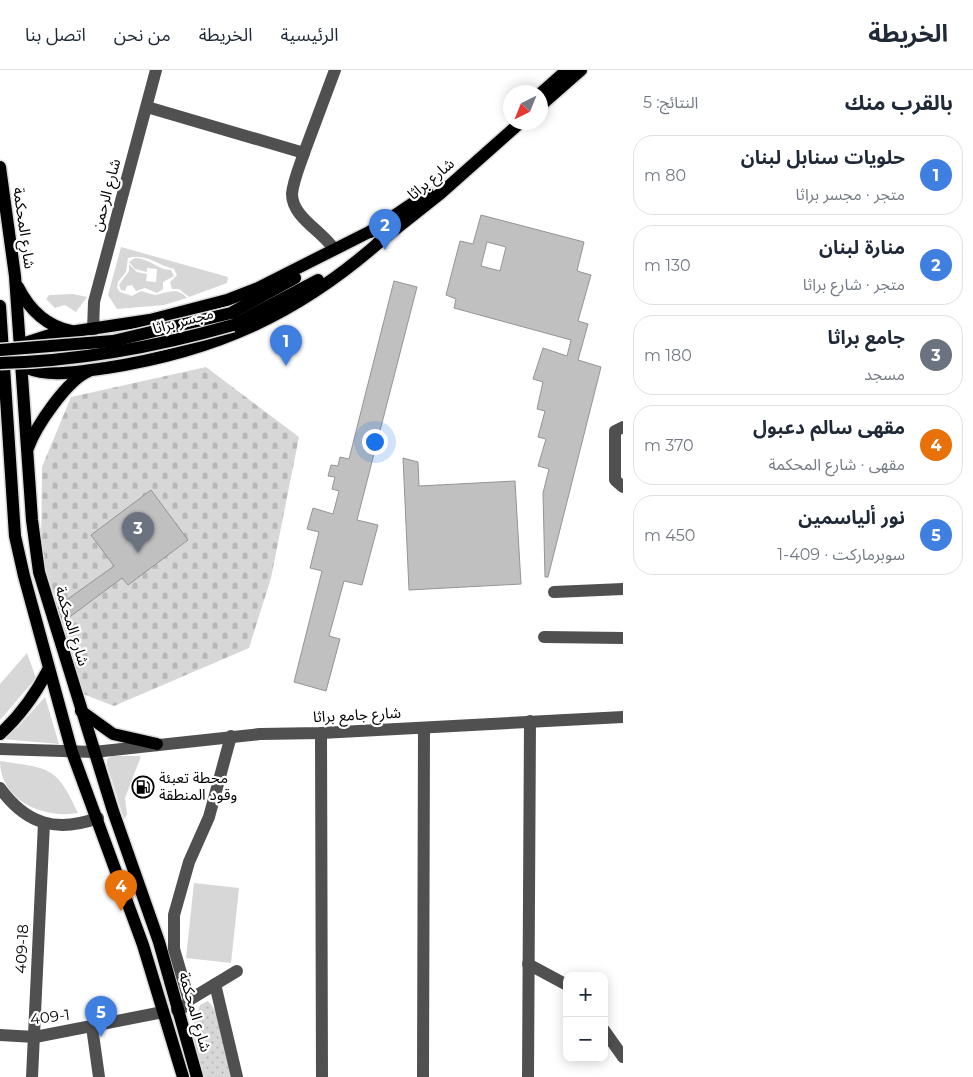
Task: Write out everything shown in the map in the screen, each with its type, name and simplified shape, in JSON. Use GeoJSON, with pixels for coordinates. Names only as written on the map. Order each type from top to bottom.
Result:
{"type":"FeatureCollection","features":[{"type":"Feature","properties":{"kind":"main road"},"geometry":{"type":"LineString","coordinates":[[548,87],[567,70]]}},
{"type":"Feature","properties":{"kind":"main road"},"geometry":{"type":"LineString","coordinates":[[548,99],[581,70]]}},
{"type":"Feature","properties":{"kind":"main road","name":"شارع براثا"},"geometry":{"type":"LineString","coordinates":[[358,256],[380,233],[435,188],[503,127]]}},
{"type":"Feature","properties":{"kind":"main road","name":"شارع براثا"},"geometry":{"type":"LineString","coordinates":[[352,244],[380,233],[441,193],[512,130]]}},
{"type":"Feature","properties":{"kind":"main road","name":"شارع المحكمة"},"geometry":{"type":"LineString","coordinates":[[0,167],[15,276],[11,342],[3,368],[15,536],[48,670],[72,752],[98,818],[143,945],[183,1077]]}},
{"type":"Feature","properties":{"kind":"main road"},"geometry":{"type":"LineString","coordinates":[[11,342],[150,320],[227,300],[298,268],[333,248],[380,233]]}},
{"type":"Feature","properties":{"kind":"main road"},"geometry":{"type":"LineString","coordinates":[[23,372],[43,373],[93,370],[175,354],[221,341],[294,306],[337,277],[380,233]]}},
{"type":"Feature","properties":{"kind":"main road","name":"مجسر براثا"},"geometry":{"type":"LineString","coordinates":[[11,342],[114,341],[232,319],[277,289],[352,244]]}},
{"type":"Feature","properties":{"kind":"main road","name":"مجسر براثا"},"geometry":{"type":"LineString","coordinates":[[3,368],[117,353],[159,345],[232,319],[307,287],[358,256]]}},
{"type":"Feature","properties":{"kind":"main road"},"geometry":{"type":"LineString","coordinates":[[15,276],[22,296],[36,313],[54,326],[86,331]]}},
{"type":"Feature","properties":{"kind":"main road","name":"شارع المحكمة"},"geometry":{"type":"LineString","coordinates":[[0,306],[23,372],[32,520],[39,572],[94,752],[159,942],[197,1077]]}},
{"type":"Feature","properties":{"kind":"main road"},"geometry":{"type":"LineString","coordinates":[[86,331],[70,338],[64,345],[61,353],[64,361],[72,366],[93,370]]}},
{"type":"Feature","properties":{"kind":"main road"},"geometry":{"type":"LineString","coordinates":[[27,453],[36,432],[66,390],[79,376],[93,370]]}},
{"type":"Feature","properties":{"kind":"main road"},"geometry":{"type":"LineString","coordinates":[[0,413],[8,435]]}},
{"type":"Feature","properties":{"kind":"main road"},"geometry":{"type":"LineString","coordinates":[[0,734],[20,715],[36,694],[48,670]]}},
{"type":"Feature","properties":{"kind":"main road"},"geometry":{"type":"LineString","coordinates":[[81,711],[113,734],[158,744]]}},
{"type":"Feature","properties":{"kind":"street","name":"شارع الرحمن"},"geometry":{"type":"LineString","coordinates":[[86,331],[156,70]]}},
{"type":"Feature","properties":{"kind":"street"},"geometry":{"type":"LineString","coordinates":[[333,248],[326,236],[300,214],[293,202],[292,193],[304,153],[335,70]]}},
{"type":"Feature","properties":{"kind":"street"},"geometry":{"type":"LineString","coordinates":[[146,107],[304,153]]}},
{"type":"Feature","properties":{"kind":"street"},"geometry":{"type":"LineString","coordinates":[[623,427],[615,431],[615,480],[623,487]]}},
{"type":"Feature","properties":{"kind":"street"},"geometry":{"type":"LineString","coordinates":[[554,592],[623,590]]}},
{"type":"Feature","properties":{"kind":"street"},"geometry":{"type":"LineString","coordinates":[[544,638],[623,638]]}},
{"type":"Feature","properties":{"kind":"street","name":"شارع جامع براثا"},"geometry":{"type":"LineString","coordinates":[[0,749],[94,752],[231,736],[321,734],[623,716]]}},
{"type":"Feature","properties":{"kind":"street"},"geometry":{"type":"LineString","coordinates":[[528,1077],[530,721]]}},
{"type":"Feature","properties":{"kind":"street"},"geometry":{"type":"LineString","coordinates":[[423,1077],[424,728]]}},
{"type":"Feature","properties":{"kind":"street"},"geometry":{"type":"LineString","coordinates":[[321,734],[322,1077]]}},
{"type":"Feature","properties":{"kind":"street"},"geometry":{"type":"LineString","coordinates":[[189,1000],[174,949],[174,915],[189,862],[210,817],[231,736]]}},
{"type":"Feature","properties":{"kind":"street"},"geometry":{"type":"LineString","coordinates":[[0,788],[11,803],[26,815],[44,823],[62,826],[80,824],[98,818]]}},
{"type":"Feature","properties":{"kind":"street","name":"409-18"},"geometry":{"type":"LineString","coordinates":[[32,1077],[44,823]]}},
{"type":"Feature","properties":{"kind":"street"},"geometry":{"type":"LineString","coordinates":[[528,964],[563,982]]}},
{"type":"Feature","properties":{"kind":"street"},"geometry":{"type":"LineString","coordinates":[[177,1010],[186,1006],[189,1000],[236,971]]}},
{"type":"Feature","properties":{"kind":"street"},"geometry":{"type":"LineString","coordinates":[[215,984],[237,1077]]}},
{"type":"Feature","properties":{"kind":"street","name":"409-1"},"geometry":{"type":"LineString","coordinates":[[0,1035],[35,1037],[163,1012]]}},
{"type":"Feature","properties":{"kind":"street"},"geometry":{"type":"LineString","coordinates":[[92,1027],[99,1077]]}},
{"type":"Feature","properties":{"kind":"street"},"geometry":{"type":"LineString","coordinates":[[608,1036],[623,1057]]}},
{"type":"Feature","properties":{"kind":"green space"},"geometry":{"type":"Polygon","coordinates":[[[121,247],[228,277],[227,283],[189,297],[179,289],[172,289],[170,282],[177,275],[174,269],[146,258],[128,258],[126,272],[118,282],[117,288],[120,292],[132,296],[141,291],[155,295],[175,291],[187,298],[164,305],[117,309],[108,295],[121,247]]]}},
{"type":"Feature","properties":{"kind":"green space"},"geometry":{"type":"Polygon","coordinates":[[[135,258],[171,270],[174,276],[163,282],[163,289],[157,293],[145,288],[136,291],[132,285],[127,286],[125,291],[121,290],[119,285],[129,271],[129,264],[137,272],[147,274],[146,281],[156,282],[157,269],[147,268],[147,272],[135,269],[129,262],[135,258]]]}},
{"type":"Feature","properties":{"kind":"green space"},"geometry":{"type":"Polygon","coordinates":[[[73,294],[87,297],[76,312],[65,305],[55,308],[46,299],[49,295],[73,294]]]}},
{"type":"Feature","properties":{"kind":"green space"},"geometry":{"type":"Polygon","coordinates":[[[206,367],[299,437],[271,578],[249,648],[114,706],[83,694],[41,553],[42,467],[71,397],[206,367]]]}},
{"type":"Feature","properties":{"kind":"green space"},"geometry":{"type":"Polygon","coordinates":[[[27,653],[36,678],[0,720],[0,684],[27,653]]]}},
{"type":"Feature","properties":{"kind":"green space"},"geometry":{"type":"Polygon","coordinates":[[[45,697],[59,744],[2,739],[18,727],[45,697]]]}},
{"type":"Feature","properties":{"kind":"green space"},"geometry":{"type":"Polygon","coordinates":[[[112,756],[141,756],[125,798],[127,815],[124,819],[107,765],[107,759],[112,756]]]}},
{"type":"Feature","properties":{"kind":"green space"},"geometry":{"type":"Polygon","coordinates":[[[0,761],[41,768],[49,772],[64,786],[78,813],[51,813],[38,810],[26,804],[7,787],[2,775],[0,761]]]}},
{"type":"Feature","properties":{"kind":"green space"},"geometry":{"type":"Polygon","coordinates":[[[194,883],[239,888],[231,963],[186,958],[194,883]]]}},
{"type":"Feature","properties":{"kind":"green space"},"geometry":{"type":"Polygon","coordinates":[[[208,1001],[222,1026],[235,1077],[202,1077],[192,1041],[192,1034],[200,1005],[208,1001]]]}},
{"type":"Feature","properties":{"kind":"building"},"geometry":{"type":"Polygon","coordinates":[[[481,215],[584,242],[577,271],[591,275],[578,321],[588,324],[578,360],[601,367],[548,577],[545,577],[543,493],[549,469],[538,466],[546,439],[538,437],[545,411],[537,409],[543,382],[533,379],[543,348],[567,356],[571,340],[454,308],[456,299],[446,295],[460,241],[473,244],[481,215]],[[487,242],[481,266],[500,271],[506,247],[487,242]]]}},
{"type":"Feature","properties":{"kind":"building"},"geometry":{"type":"Polygon","coordinates":[[[394,281],[417,287],[357,520],[378,525],[362,585],[344,581],[329,636],[340,639],[326,691],[294,682],[322,571],[310,568],[319,532],[307,529],[313,508],[333,514],[339,491],[332,489],[335,477],[328,476],[331,465],[338,466],[340,457],[349,459],[394,281]]]}},
{"type":"Feature","properties":{"kind":"building"},"geometry":{"type":"Polygon","coordinates":[[[403,458],[418,462],[419,486],[515,481],[521,584],[409,590],[403,458]]]}},
{"type":"Feature","properties":{"kind":"building"},"geometry":{"type":"Polygon","coordinates":[[[151,490],[188,540],[128,585],[122,578],[63,622],[58,606],[114,566],[91,535],[151,490]]]}},
{"type":"Feature","properties":{"kind":"place","name":"منارة لبنان"},"geometry":{"type":"Point","coordinates":[385,250]}},
{"type":"Feature","properties":{"kind":"place","name":"حلويات سنابل لبنان"},"geometry":{"type":"Point","coordinates":[286,366]}},
{"type":"Feature","properties":{"kind":"place","name":"جامع براثا"},"geometry":{"type":"Point","coordinates":[138,553]}},
{"type":"Feature","properties":{"kind":"place","name":"محطة تعبئة وقود المنطقة"},"geometry":{"type":"Point","coordinates":[143,787]}},
{"type":"Feature","properties":{"kind":"place","name":"مقهى سالم دعبول"},"geometry":{"type":"Point","coordinates":[121,911]}},
{"type":"Feature","properties":{"kind":"place","name":"نور ألياسمين"},"geometry":{"type":"Point","coordinates":[101,1037]}}]}
